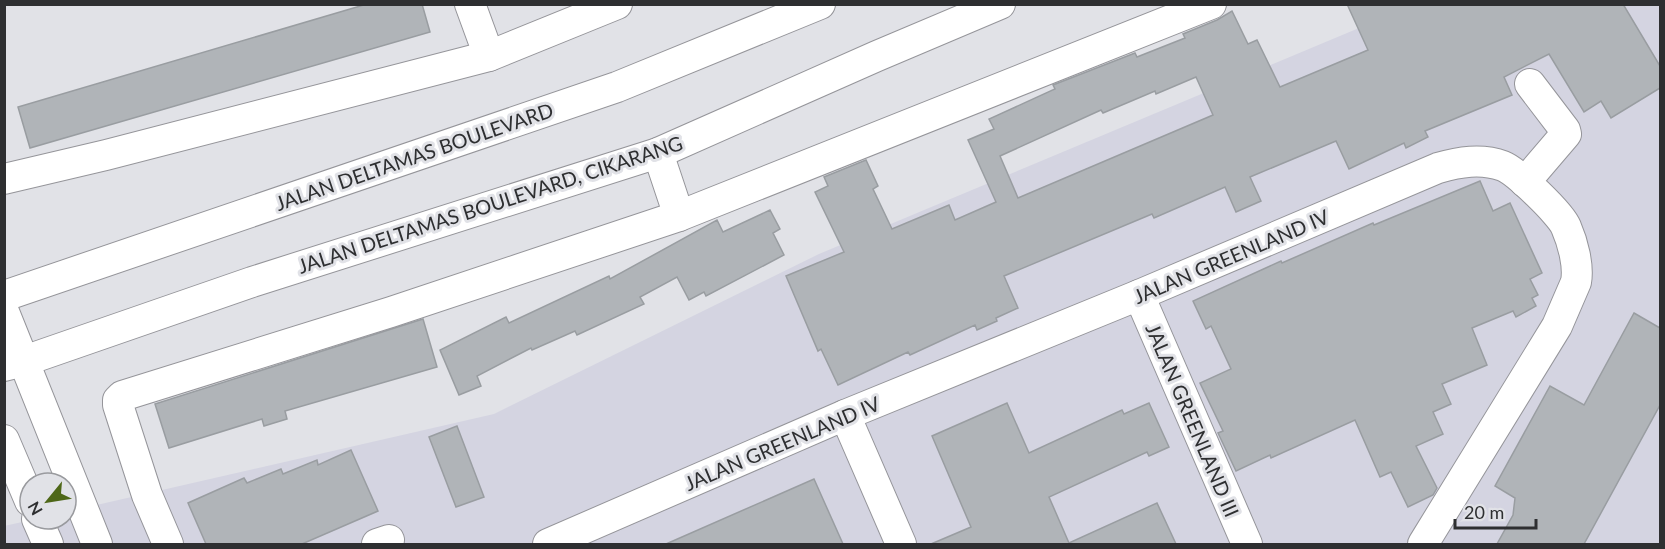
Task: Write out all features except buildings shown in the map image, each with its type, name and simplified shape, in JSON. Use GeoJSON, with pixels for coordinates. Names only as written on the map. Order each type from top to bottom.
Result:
{"type":"FeatureCollection","features":[{"type":"Feature","properties":{"kind":"street"},"geometry":{"type":"LineString","coordinates":[[470,4],[489,56]]}},
{"type":"Feature","properties":{"kind":"street"},"geometry":{"type":"LineString","coordinates":[[4,179],[106,155],[489,56],[617,4]]}},
{"type":"Feature","properties":{"kind":"street","name":"JALAN DELTAMAS BOULEVARD"},"geometry":{"type":"LineString","coordinates":[[4,296],[617,87],[820,4]]}},
{"type":"Feature","properties":{"kind":"street","name":"JALAN DELTAMAS BOULEVARD, CIKARANG"},"geometry":{"type":"LineString","coordinates":[[14,363],[252,282],[658,153],[1000,4]]}},
{"type":"Feature","properties":{"kind":"street"},"geometry":{"type":"LineString","coordinates":[[168,544],[147,495],[118,405],[118,400],[122,396],[391,312],[679,216],[1211,4]]}},
{"type":"Feature","properties":{"kind":"street"},"geometry":{"type":"LineString","coordinates":[[1525,182],[1566,134],[1530,84]]}},
{"type":"Feature","properties":{"kind":"street"},"geometry":{"type":"LineString","coordinates":[[658,153],[679,216]]}},
{"type":"Feature","properties":{"kind":"street","name":"JALAN GREENLAND IV"},"geometry":{"type":"LineString","coordinates":[[549,544],[845,415],[1448,165],[1486,162],[1503,166],[1525,182],[1566,226],[1576,264],[1576,282],[1557,326],[1423,544]]}},
{"type":"Feature","properties":{"kind":"street","name":"JALAN GREENLAND III"},"geometry":{"type":"LineString","coordinates":[[1139,295],[1246,544]]}},
{"type":"Feature","properties":{"kind":"street"},"geometry":{"type":"LineString","coordinates":[[4,312],[14,363],[97,544]]}},
{"type":"Feature","properties":{"kind":"street"},"geometry":{"type":"LineString","coordinates":[[845,415],[901,544]]}},
{"type":"Feature","properties":{"kind":"street"},"geometry":{"type":"LineString","coordinates":[[4,440],[18,473]]}},
{"type":"Feature","properties":{"kind":"shaded area"},"geometry":{"type":"Polygon","coordinates":[[[1660,4],[1660,544],[5,544],[4,526],[18,523],[18,531],[78,531],[78,509],[494,414],[819,254],[1414,5],[1660,4]]]}}]}
